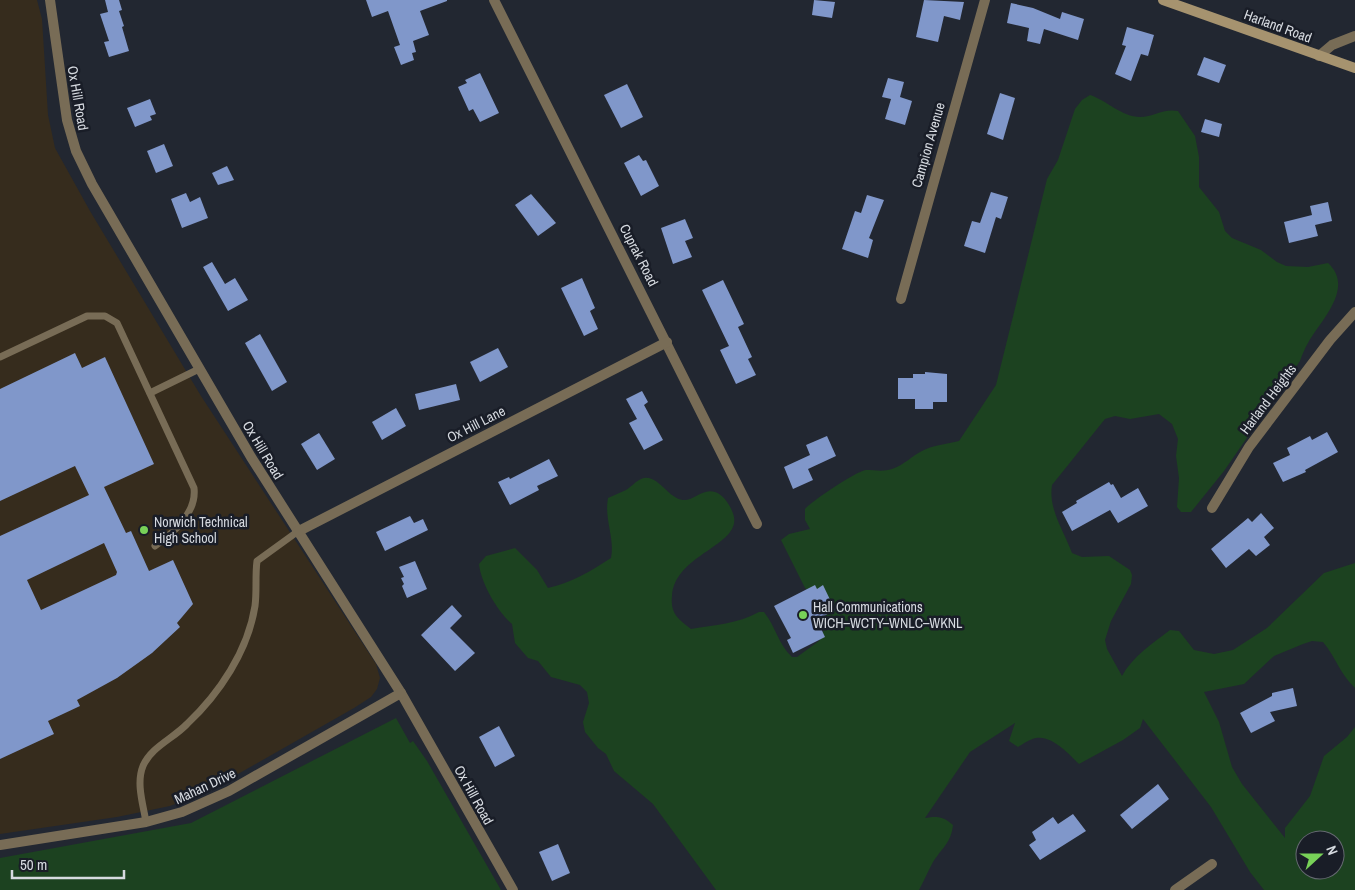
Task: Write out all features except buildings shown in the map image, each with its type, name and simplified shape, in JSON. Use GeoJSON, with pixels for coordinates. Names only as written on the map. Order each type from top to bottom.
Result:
{"type":"FeatureCollection","features":[{"type":"Feature","properties":{"kind":"main road","name":"Harland Road"},"geometry":{"type":"LineString","coordinates":[[1163,0],[1355,68]]}},
{"type":"Feature","properties":{"kind":"street","name":"Ox Hill Road"},"geometry":{"type":"LineString","coordinates":[[50,0],[64,106],[76,151],[92,184],[199,369],[297,532],[401,693],[513,890]]}},
{"type":"Feature","properties":{"kind":"street","name":"Cuprak Road"},"geometry":{"type":"LineString","coordinates":[[494,0],[757,524]]}},
{"type":"Feature","properties":{"kind":"street","name":"Campion Avenue"},"geometry":{"type":"LineString","coordinates":[[901,299],[985,0]]}},
{"type":"Feature","properties":{"kind":"street"},"geometry":{"type":"LineString","coordinates":[[1319,56],[1332,45],[1355,36]]}},
{"type":"Feature","properties":{"kind":"street","name":"Harland Heights"},"geometry":{"type":"LineString","coordinates":[[1212,508],[1249,447],[1330,340],[1355,312]]}},
{"type":"Feature","properties":{"kind":"street","name":"Ox Hill Lane"},"geometry":{"type":"LineString","coordinates":[[297,532],[667,342]]}},
{"type":"Feature","properties":{"kind":"street","name":"Mahan Drive"},"geometry":{"type":"LineString","coordinates":[[0,845],[146,822],[182,812],[229,792],[401,693]]}},
{"type":"Feature","properties":{"kind":"street"},"geometry":{"type":"LineString","coordinates":[[1175,890],[1212,864]]}},
{"type":"Feature","properties":{"kind":"lane"},"geometry":{"type":"LineString","coordinates":[[0,358],[87,316],[101,315],[113,320],[120,327],[193,484],[195,494],[192,508],[183,520],[155,546]]}},
{"type":"Feature","properties":{"kind":"lane"},"geometry":{"type":"LineString","coordinates":[[150,393],[199,369]]}},
{"type":"Feature","properties":{"kind":"lane"},"geometry":{"type":"LineString","coordinates":[[146,822],[140,781],[146,760],[190,722],[218,689],[233,664],[250,625],[255,604],[256,561],[297,532]]}},
{"type":"Feature","properties":{"kind":"shaded area","name":"Norwich Technical High School"},"geometry":{"type":"Polygon","coordinates":[[[0,0],[37,0],[42,19],[48,115],[55,148],[90,211],[201,396],[376,664],[380,678],[377,689],[371,697],[210,790],[170,806],[117,817],[0,834],[0,0]]]}},
{"type":"Feature","properties":{"kind":"green space"},"geometry":{"type":"Polygon","coordinates":[[[1090,95],[1133,116],[1145,117],[1173,110],[1178,111],[1195,136],[1199,157],[1199,187],[1219,212],[1225,231],[1232,238],[1261,250],[1286,266],[1308,267],[1328,263],[1335,273],[1338,283],[1333,304],[1308,343],[1300,361],[1224,471],[1191,512],[1181,512],[1177,507],[1179,478],[1176,456],[1178,439],[1172,424],[1159,414],[1130,419],[1115,416],[1105,419],[1052,485],[1051,494],[1054,511],[1072,553],[1082,557],[1109,556],[1130,570],[1132,575],[1131,584],[1111,621],[1105,640],[1107,649],[1122,676],[1137,657],[1170,630],[1179,631],[1194,650],[1214,654],[1233,650],[1267,628],[1324,573],[1355,563],[1355,688],[1345,677],[1323,642],[1312,641],[1274,656],[1244,684],[1204,692],[1219,722],[1232,767],[1242,784],[1285,838],[1285,828],[1310,796],[1324,756],[1347,737],[1355,727],[1355,890],[1264,890],[1250,872],[1211,807],[1143,719],[1140,728],[1123,740],[1079,764],[1060,746],[1048,739],[1034,739],[1018,747],[1009,741],[1015,723],[970,752],[925,818],[940,817],[953,825],[948,841],[933,862],[919,890],[716,890],[653,804],[614,771],[606,754],[598,748],[585,732],[583,722],[589,703],[587,692],[580,685],[551,677],[538,661],[528,658],[515,643],[512,624],[501,612],[491,596],[480,572],[479,564],[486,556],[515,548],[537,570],[548,588],[556,586],[581,576],[611,558],[612,543],[607,513],[608,498],[626,490],[639,480],[647,478],[657,482],[678,499],[687,500],[702,493],[715,492],[723,497],[729,505],[734,523],[730,532],[721,541],[685,569],[676,581],[672,596],[672,607],[676,615],[691,629],[734,622],[759,612],[764,612],[783,647],[792,657],[797,657],[819,641],[824,630],[817,597],[805,588],[781,540],[789,534],[810,529],[805,520],[805,509],[853,475],[866,470],[882,471],[892,469],[926,449],[959,441],[996,385],[1047,179],[1058,160],[1075,109],[1082,100],[1090,95]]]}},
{"type":"Feature","properties":{"kind":"green space"},"geometry":{"type":"Polygon","coordinates":[[[396,718],[410,743],[413,741],[427,761],[501,890],[0,890],[0,858],[191,823],[396,718]]]}},
{"type":"Feature","properties":{"kind":"place","name":"Norwich Technical High School"},"geometry":{"type":"Point","coordinates":[144,530]}},
{"type":"Feature","properties":{"kind":"place","name":"Hall Communications WICH–WCTY–WNLC–WKNL"},"geometry":{"type":"Point","coordinates":[803,615]}}]}
